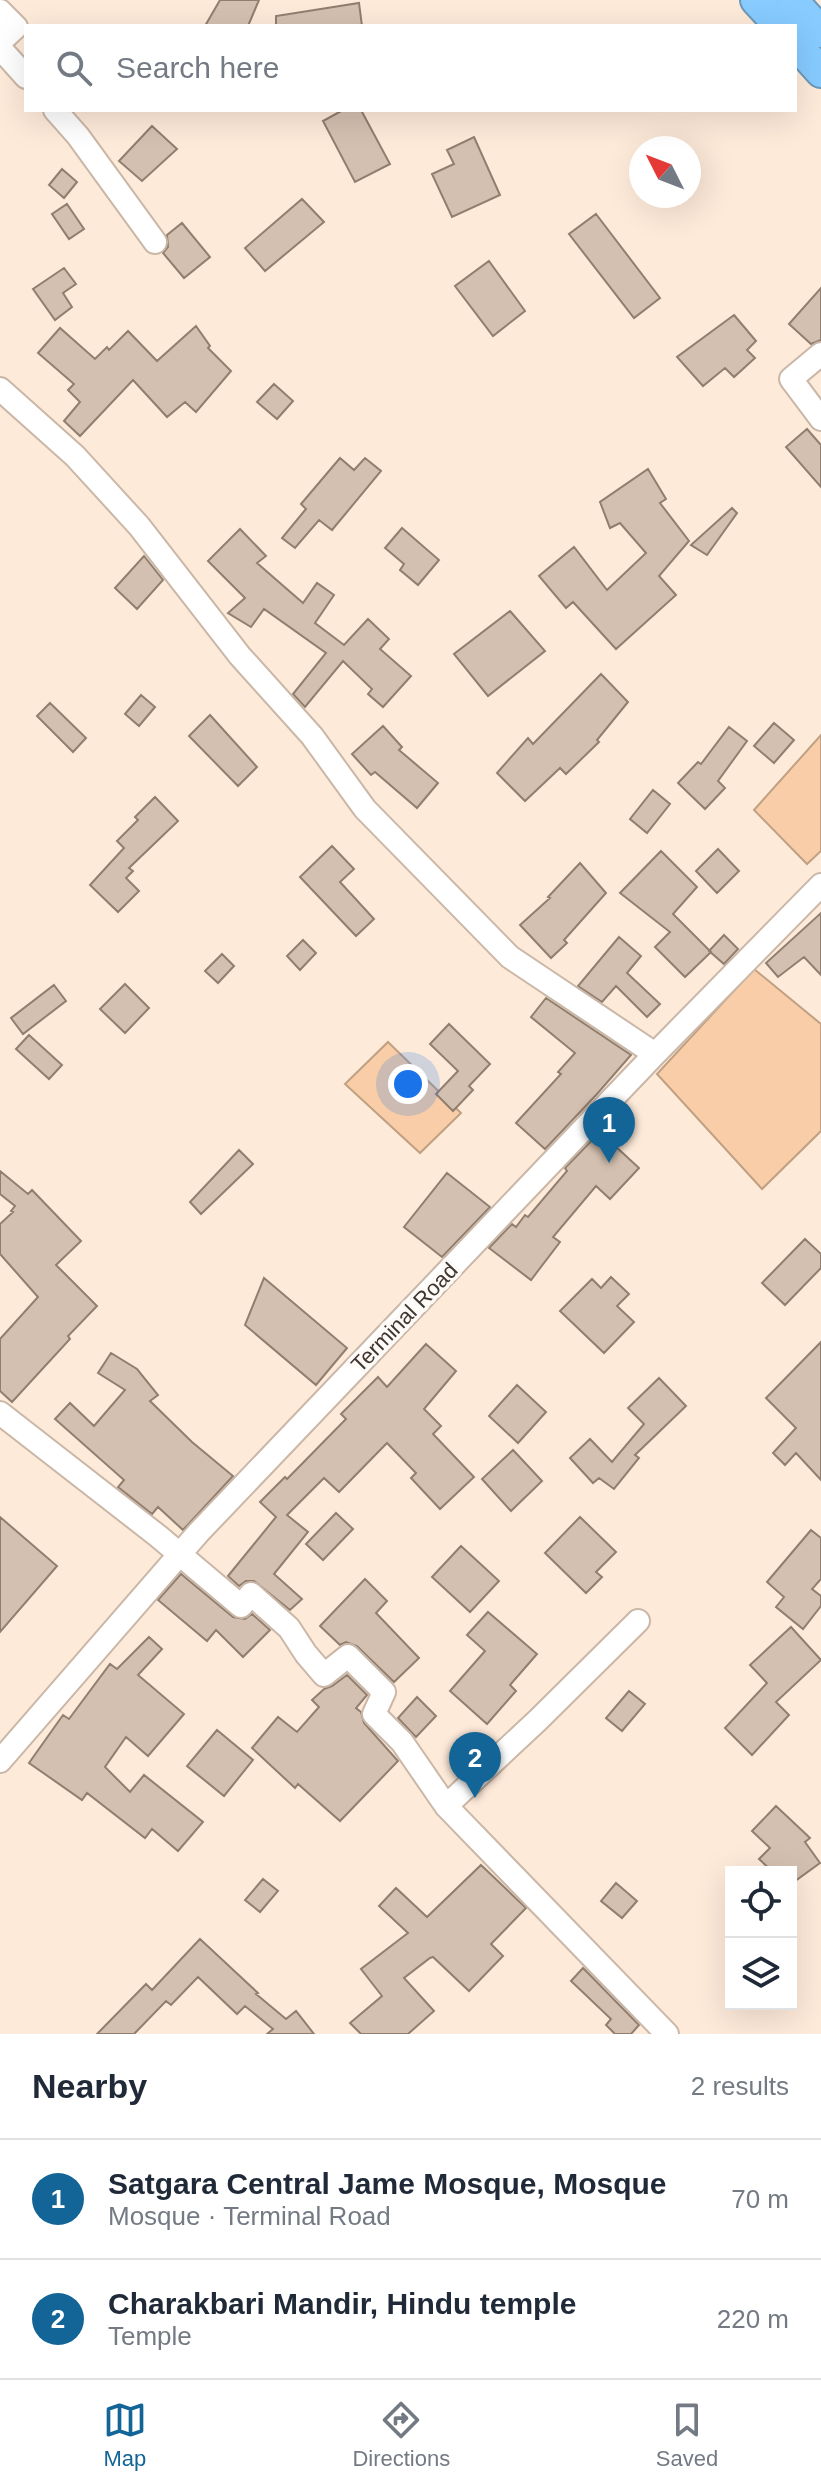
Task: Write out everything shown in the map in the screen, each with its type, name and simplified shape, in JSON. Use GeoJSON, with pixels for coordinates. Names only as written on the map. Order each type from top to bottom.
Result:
{"type":"FeatureCollection","features":[{"type":"Feature","properties":{"kind":"highway"},"geometry":{"type":"LineString","coordinates":[[756,0],[778,24]]}},
{"type":"Feature","properties":{"kind":"highway"},"geometry":{"type":"LineString","coordinates":[[792,0],[821,32]]}},
{"type":"Feature","properties":{"kind":"highway"},"geometry":{"type":"LineString","coordinates":[[797,45],[821,72]]}},
{"type":"Feature","properties":{"kind":"street"},"geometry":{"type":"LineString","coordinates":[[0,11],[16,27],[0,45],[24,75]]}},
{"type":"Feature","properties":{"kind":"street"},"geometry":{"type":"LineString","coordinates":[[57,112],[78,136],[155,242]]}},
{"type":"Feature","properties":{"kind":"street"},"geometry":{"type":"LineString","coordinates":[[821,354],[791,379],[821,419]]}},
{"type":"Feature","properties":{"kind":"street"},"geometry":{"type":"LineString","coordinates":[[0,389],[75,456],[139,526],[240,656],[312,736],[365,809],[510,957],[655,1054]]}},
{"type":"Feature","properties":{"kind":"street","name":"Terminal Road"},"geometry":{"type":"LineString","coordinates":[[0,1761],[179,1553],[655,1054],[821,885]]}},
{"type":"Feature","properties":{"kind":"street"},"geometry":{"type":"LineString","coordinates":[[0,1413],[179,1553],[241,1606],[251,1594],[289,1628],[324,1675],[348,1656],[384,1692],[374,1714],[402,1742],[446,1806],[667,2034]]}},
{"type":"Feature","properties":{"kind":"street"},"geometry":{"type":"LineString","coordinates":[[446,1806],[638,1621]]}},
{"type":"Feature","properties":{"kind":"shaded area"},"geometry":{"type":"Polygon","coordinates":[[[821,735],[821,851],[807,864],[754,810],[821,735]]]}},
{"type":"Feature","properties":{"kind":"shaded area"},"geometry":{"type":"Polygon","coordinates":[[[754,969],[821,1024],[821,1131],[762,1189],[657,1074],[754,969]]]}},
{"type":"Feature","properties":{"kind":"shaded area"},"geometry":{"type":"Polygon","coordinates":[[[388,1042],[461,1113],[420,1153],[345,1084],[388,1042]]]}},
{"type":"Feature","properties":{"kind":"building"},"geometry":{"type":"Polygon","coordinates":[[[220,0],[259,0],[249,24],[206,24],[220,0]]]}},
{"type":"Feature","properties":{"kind":"building"},"geometry":{"type":"Polygon","coordinates":[[[359,3],[362,24],[276,24],[276,16],[359,3]]]}},
{"type":"Feature","properties":{"kind":"building"},"geometry":{"type":"Polygon","coordinates":[[[339,112],[362,112],[390,164],[355,182],[323,121],[339,112]]]}},
{"type":"Feature","properties":{"kind":"building"},"geometry":{"type":"Polygon","coordinates":[[[152,126],[177,149],[142,181],[119,161],[152,126]]]}},
{"type":"Feature","properties":{"kind":"building"},"geometry":{"type":"Polygon","coordinates":[[[474,137],[500,195],[452,217],[432,174],[454,164],[447,150],[474,137]]]}},
{"type":"Feature","properties":{"kind":"building"},"geometry":{"type":"Polygon","coordinates":[[[62,169],[77,182],[64,198],[49,185],[62,169]]]}},
{"type":"Feature","properties":{"kind":"building"},"geometry":{"type":"Polygon","coordinates":[[[302,199],[324,222],[265,271],[245,248],[302,199]]]}},
{"type":"Feature","properties":{"kind":"building"},"geometry":{"type":"Polygon","coordinates":[[[67,204],[84,229],[69,239],[52,214],[67,204]]]}},
{"type":"Feature","properties":{"kind":"building"},"geometry":{"type":"Polygon","coordinates":[[[596,214],[660,298],[634,318],[569,234],[596,214]]]}},
{"type":"Feature","properties":{"kind":"building"},"geometry":{"type":"Polygon","coordinates":[[[182,223],[210,257],[184,278],[163,253],[168,247],[167,235],[182,223]]]}},
{"type":"Feature","properties":{"kind":"building"},"geometry":{"type":"Polygon","coordinates":[[[489,261],[525,311],[493,336],[455,286],[489,261]]]}},
{"type":"Feature","properties":{"kind":"building"},"geometry":{"type":"Polygon","coordinates":[[[64,268],[76,284],[63,293],[72,307],[55,320],[33,289],[64,268]]]}},
{"type":"Feature","properties":{"kind":"building"},"geometry":{"type":"Polygon","coordinates":[[[821,288],[821,340],[811,344],[789,324],[821,288]]]}},
{"type":"Feature","properties":{"kind":"building"},"geometry":{"type":"Polygon","coordinates":[[[734,315],[756,341],[747,350],[755,358],[734,377],[725,368],[703,386],[677,357],[734,315]]]}},
{"type":"Feature","properties":{"kind":"building"},"geometry":{"type":"Polygon","coordinates":[[[196,326],[210,346],[208,348],[231,371],[196,412],[185,402],[167,417],[133,380],[80,436],[64,421],[80,402],[68,390],[74,384],[38,353],[60,328],[95,359],[128,331],[157,361],[196,326]]]}},
{"type":"Feature","properties":{"kind":"building"},"geometry":{"type":"Polygon","coordinates":[[[274,384],[293,401],[277,419],[257,402],[274,384]]]}},
{"type":"Feature","properties":{"kind":"building"},"geometry":{"type":"Polygon","coordinates":[[[807,429],[821,445],[821,487],[786,447],[807,429]]]}},
{"type":"Feature","properties":{"kind":"building"},"geometry":{"type":"Polygon","coordinates":[[[340,458],[354,470],[365,458],[381,471],[332,530],[319,520],[295,548],[282,538],[306,509],[301,504],[340,458]]]}},
{"type":"Feature","properties":{"kind":"building"},"geometry":{"type":"Polygon","coordinates":[[[648,469],[666,499],[660,503],[689,541],[659,576],[676,595],[616,649],[573,602],[566,608],[539,576],[574,547],[607,590],[646,553],[620,523],[610,528],[600,502],[648,469]]]}},
{"type":"Feature","properties":{"kind":"building"},"geometry":{"type":"Polygon","coordinates":[[[732,508],[737,513],[707,555],[691,545],[732,508]]]}},
{"type":"Feature","properties":{"kind":"building"},"geometry":{"type":"Polygon","coordinates":[[[402,528],[439,560],[418,585],[400,570],[404,564],[385,548],[402,528]]]}},
{"type":"Feature","properties":{"kind":"building"},"geometry":{"type":"Polygon","coordinates":[[[240,529],[266,556],[257,563],[303,603],[317,583],[334,595],[315,623],[344,645],[368,619],[389,639],[380,649],[411,676],[383,707],[368,694],[372,689],[343,661],[305,707],[293,694],[326,653],[264,609],[251,627],[228,613],[245,598],[208,561],[240,529]]]}},
{"type":"Feature","properties":{"kind":"building"},"geometry":{"type":"Polygon","coordinates":[[[144,556],[163,580],[137,609],[115,588],[144,556]]]}},
{"type":"Feature","properties":{"kind":"building"},"geometry":{"type":"Polygon","coordinates":[[[510,611],[545,651],[488,696],[454,654],[510,611]]]}},
{"type":"Feature","properties":{"kind":"building"},"geometry":{"type":"Polygon","coordinates":[[[601,674],[628,702],[597,740],[599,742],[566,774],[560,768],[525,801],[497,773],[528,738],[533,744],[601,674]]]}},
{"type":"Feature","properties":{"kind":"building"},"geometry":{"type":"Polygon","coordinates":[[[141,695],[155,707],[139,726],[125,714],[141,695]]]}},
{"type":"Feature","properties":{"kind":"building"},"geometry":{"type":"Polygon","coordinates":[[[50,703],[86,738],[73,752],[37,716],[50,703]]]}},
{"type":"Feature","properties":{"kind":"building"},"geometry":{"type":"Polygon","coordinates":[[[210,715],[257,767],[238,786],[189,736],[210,715]]]}},
{"type":"Feature","properties":{"kind":"building"},"geometry":{"type":"Polygon","coordinates":[[[774,723],[794,740],[774,763],[754,746],[774,723]]]}},
{"type":"Feature","properties":{"kind":"building"},"geometry":{"type":"Polygon","coordinates":[[[383,726],[402,747],[399,750],[438,783],[417,808],[375,772],[371,775],[352,754],[383,726]]]}},
{"type":"Feature","properties":{"kind":"building"},"geometry":{"type":"Polygon","coordinates":[[[729,727],[747,741],[718,781],[725,788],[705,809],[678,783],[698,762],[701,764],[729,727]]]}},
{"type":"Feature","properties":{"kind":"building"},"geometry":{"type":"Polygon","coordinates":[[[653,790],[670,804],[647,833],[630,819],[653,790]]]}},
{"type":"Feature","properties":{"kind":"building"},"geometry":{"type":"Polygon","coordinates":[[[155,797],[178,821],[129,868],[133,871],[126,878],[139,891],[118,912],[90,885],[124,848],[117,841],[155,797]]]}},
{"type":"Feature","properties":{"kind":"building"},"geometry":{"type":"Polygon","coordinates":[[[332,846],[354,869],[340,882],[374,919],[356,936],[300,877],[332,846]]]}},
{"type":"Feature","properties":{"kind":"building"},"geometry":{"type":"Polygon","coordinates":[[[718,849],[739,871],[717,893],[696,871],[718,849]]]}},
{"type":"Feature","properties":{"kind":"building"},"geometry":{"type":"Polygon","coordinates":[[[661,851],[697,887],[673,914],[711,952],[685,977],[655,947],[670,932],[620,893],[661,851]]]}},
{"type":"Feature","properties":{"kind":"building"},"geometry":{"type":"Polygon","coordinates":[[[580,863],[606,893],[564,940],[567,943],[551,958],[520,925],[550,898],[580,863]]]}},
{"type":"Feature","properties":{"kind":"building"},"geometry":{"type":"Polygon","coordinates":[[[821,913],[821,975],[804,957],[778,977],[766,963],[821,913]]]}},
{"type":"Feature","properties":{"kind":"building"},"geometry":{"type":"Polygon","coordinates":[[[724,935],[738,949],[724,964],[709,951],[724,935]]]}},
{"type":"Feature","properties":{"kind":"building"},"geometry":{"type":"Polygon","coordinates":[[[619,937],[641,956],[627,973],[660,1004],[647,1017],[616,986],[602,1002],[578,986],[619,937]]]}},
{"type":"Feature","properties":{"kind":"building"},"geometry":{"type":"Polygon","coordinates":[[[303,940],[316,953],[300,970],[287,956],[303,940]]]}},
{"type":"Feature","properties":{"kind":"building"},"geometry":{"type":"Polygon","coordinates":[[[222,954],[234,966],[218,983],[205,971],[222,954]]]}},
{"type":"Feature","properties":{"kind":"building"},"geometry":{"type":"Polygon","coordinates":[[[125,984],[149,1008],[125,1033],[100,1009],[125,984]]]}},
{"type":"Feature","properties":{"kind":"building"},"geometry":{"type":"Polygon","coordinates":[[[54,985],[66,1001],[23,1034],[11,1018],[54,985]]]}},
{"type":"Feature","properties":{"kind":"building"},"geometry":{"type":"Polygon","coordinates":[[[546,998],[631,1055],[545,1149],[516,1123],[561,1074],[558,1072],[575,1053],[531,1017],[546,998]]]}},
{"type":"Feature","properties":{"kind":"building"},"geometry":{"type":"Polygon","coordinates":[[[449,1024],[490,1064],[469,1086],[473,1090],[453,1111],[436,1094],[458,1071],[430,1044],[449,1024]]]}},
{"type":"Feature","properties":{"kind":"building"},"geometry":{"type":"Polygon","coordinates":[[[29,1035],[62,1065],[49,1079],[16,1049],[29,1035]]]}},
{"type":"Feature","properties":{"kind":"building"},"geometry":{"type":"Polygon","coordinates":[[[600,1132],[639,1168],[610,1199],[596,1186],[553,1237],[560,1242],[531,1280],[489,1248],[512,1224],[516,1227],[525,1215],[528,1217],[567,1171],[565,1168],[600,1132]]]}},
{"type":"Feature","properties":{"kind":"building"},"geometry":{"type":"Polygon","coordinates":[[[239,1150],[253,1164],[201,1214],[190,1202],[239,1150]]]}},
{"type":"Feature","properties":{"kind":"building"},"geometry":{"type":"Polygon","coordinates":[[[0,1171],[28,1194],[32,1190],[81,1241],[56,1265],[97,1306],[12,1402],[0,1391],[0,1339],[38,1297],[0,1254],[0,1224],[15,1206],[0,1194],[0,1171]]]}},
{"type":"Feature","properties":{"kind":"building"},"geometry":{"type":"Polygon","coordinates":[[[447,1173],[490,1207],[442,1257],[404,1227],[447,1173]]]}},
{"type":"Feature","properties":{"kind":"building"},"geometry":{"type":"Polygon","coordinates":[[[805,1239],[821,1254],[821,1268],[785,1305],[762,1283],[805,1239]]]}},
{"type":"Feature","properties":{"kind":"building"},"geometry":{"type":"Polygon","coordinates":[[[611,1277],[629,1294],[617,1306],[634,1322],[604,1353],[560,1311],[592,1279],[601,1288],[611,1277]]]}},
{"type":"Feature","properties":{"kind":"building"},"geometry":{"type":"Polygon","coordinates":[[[264,1278],[347,1348],[316,1385],[245,1325],[264,1278]]]}},
{"type":"Feature","properties":{"kind":"building"},"geometry":{"type":"Polygon","coordinates":[[[821,1342],[821,1480],[796,1453],[785,1465],[773,1453],[796,1428],[766,1398],[821,1342]]]}},
{"type":"Feature","properties":{"kind":"building"},"geometry":{"type":"Polygon","coordinates":[[[426,1344],[456,1371],[424,1409],[441,1426],[433,1434],[474,1477],[440,1509],[411,1478],[416,1473],[387,1443],[339,1492],[324,1478],[287,1515],[308,1532],[274,1574],[302,1599],[290,1610],[254,1581],[246,1581],[239,1586],[228,1576],[276,1517],[260,1502],[346,1419],[341,1414],[378,1377],[387,1387],[426,1344]]]}},
{"type":"Feature","properties":{"kind":"building"},"geometry":{"type":"Polygon","coordinates":[[[111,1353],[137,1369],[158,1395],[150,1401],[233,1476],[183,1530],[158,1507],[152,1514],[118,1487],[124,1480],[55,1419],[70,1403],[94,1426],[125,1390],[98,1373],[111,1353]]]}},
{"type":"Feature","properties":{"kind":"building"},"geometry":{"type":"Polygon","coordinates":[[[659,1378],[686,1406],[635,1455],[639,1458],[614,1489],[599,1478],[593,1483],[570,1458],[590,1439],[612,1462],[644,1424],[628,1408],[659,1378]]]}},
{"type":"Feature","properties":{"kind":"building"},"geometry":{"type":"Polygon","coordinates":[[[517,1385],[546,1412],[518,1443],[489,1416],[517,1385]]]}},
{"type":"Feature","properties":{"kind":"building"},"geometry":{"type":"Polygon","coordinates":[[[513,1450],[542,1481],[511,1511],[482,1479],[513,1450]]]}},
{"type":"Feature","properties":{"kind":"building"},"geometry":{"type":"Polygon","coordinates":[[[336,1513],[353,1529],[323,1560],[306,1544],[336,1513]]]}},
{"type":"Feature","properties":{"kind":"building"},"geometry":{"type":"Polygon","coordinates":[[[0,1517],[57,1566],[0,1632],[0,1517]]]}},
{"type":"Feature","properties":{"kind":"building"},"geometry":{"type":"Polygon","coordinates":[[[580,1517],[616,1552],[596,1572],[602,1577],[586,1593],[545,1553],[580,1517]]]}},
{"type":"Feature","properties":{"kind":"building"},"geometry":{"type":"Polygon","coordinates":[[[811,1530],[821,1538],[821,1579],[812,1589],[821,1596],[821,1606],[803,1629],[776,1607],[784,1597],[767,1582],[811,1530]]]}},
{"type":"Feature","properties":{"kind":"building"},"geometry":{"type":"Polygon","coordinates":[[[461,1546],[499,1581],[470,1612],[432,1577],[461,1546]]]}},
{"type":"Feature","properties":{"kind":"building"},"geometry":{"type":"Polygon","coordinates":[[[181,1574],[233,1617],[245,1619],[252,1614],[270,1630],[243,1657],[216,1630],[207,1641],[158,1600],[181,1574]]]}},
{"type":"Feature","properties":{"kind":"building"},"geometry":{"type":"Polygon","coordinates":[[[365,1579],[387,1601],[376,1613],[419,1658],[394,1682],[357,1646],[346,1642],[340,1645],[320,1626],[365,1579]]]}},
{"type":"Feature","properties":{"kind":"building"},"geometry":{"type":"Polygon","coordinates":[[[488,1612],[537,1654],[510,1685],[516,1691],[487,1724],[450,1691],[485,1651],[467,1635],[488,1612]]]}},
{"type":"Feature","properties":{"kind":"building"},"geometry":{"type":"Polygon","coordinates":[[[791,1627],[821,1660],[776,1702],[789,1715],[752,1755],[725,1728],[767,1683],[750,1665],[791,1627]]]}},
{"type":"Feature","properties":{"kind":"building"},"geometry":{"type":"Polygon","coordinates":[[[149,1637],[162,1649],[138,1675],[184,1714],[148,1756],[126,1737],[105,1767],[130,1792],[144,1775],[203,1822],[178,1851],[152,1829],[145,1838],[87,1793],[82,1800],[29,1763],[63,1715],[69,1719],[110,1664],[117,1669],[149,1637]]]}},
{"type":"Feature","properties":{"kind":"building"},"geometry":{"type":"Polygon","coordinates":[[[347,1675],[367,1695],[356,1708],[361,1712],[364,1723],[398,1761],[340,1821],[298,1784],[295,1788],[252,1748],[278,1717],[297,1732],[319,1707],[312,1700],[347,1675]]]}},
{"type":"Feature","properties":{"kind":"building"},"geometry":{"type":"Polygon","coordinates":[[[629,1691],[645,1704],[622,1731],[606,1718],[629,1691]]]}},
{"type":"Feature","properties":{"kind":"building"},"geometry":{"type":"Polygon","coordinates":[[[417,1697],[436,1716],[416,1737],[398,1718],[417,1697]]]}},
{"type":"Feature","properties":{"kind":"building"},"geometry":{"type":"Polygon","coordinates":[[[217,1730],[253,1760],[224,1796],[187,1766],[217,1730]]]}},
{"type":"Feature","properties":{"kind":"building"},"geometry":{"type":"Polygon","coordinates":[[[776,1806],[810,1838],[805,1842],[820,1863],[797,1880],[797,1866],[767,1866],[759,1859],[770,1848],[752,1831],[776,1806]]]}},
{"type":"Feature","properties":{"kind":"building"},"geometry":{"type":"Polygon","coordinates":[[[481,1865],[526,1908],[491,1944],[503,1956],[469,1991],[433,1957],[430,1958],[404,1978],[434,2011],[408,2034],[361,2034],[350,2023],[382,1996],[361,1969],[408,1933],[379,1906],[396,1888],[427,1917],[481,1865]]]}},
{"type":"Feature","properties":{"kind":"building"},"geometry":{"type":"Polygon","coordinates":[[[263,1879],[278,1891],[260,1912],[245,1900],[263,1879]]]}},
{"type":"Feature","properties":{"kind":"building"},"geometry":{"type":"Polygon","coordinates":[[[616,1883],[637,1901],[622,1918],[601,1901],[616,1883]]]}},
{"type":"Feature","properties":{"kind":"building"},"geometry":{"type":"Polygon","coordinates":[[[200,1939],[286,2019],[296,2011],[314,2034],[267,2034],[273,2029],[245,2006],[237,2014],[198,1977],[171,2005],[166,2001],[134,2034],[97,2034],[146,1984],[152,1990],[200,1939]]]}},
{"type":"Feature","properties":{"kind":"building"},"geometry":{"type":"Polygon","coordinates":[[[583,1968],[639,2025],[631,2034],[615,2034],[606,2025],[611,2019],[571,1981],[583,1968]]]}},
{"type":"Feature","properties":{"kind":"place","name":"Satgara Central Jame Mosque, Mosque"},"geometry":{"type":"Point","coordinates":[609,1163]}},
{"type":"Feature","properties":{"kind":"place","name":"Charakbari Mandir, Hindu temple"},"geometry":{"type":"Point","coordinates":[475,1798]}}]}
